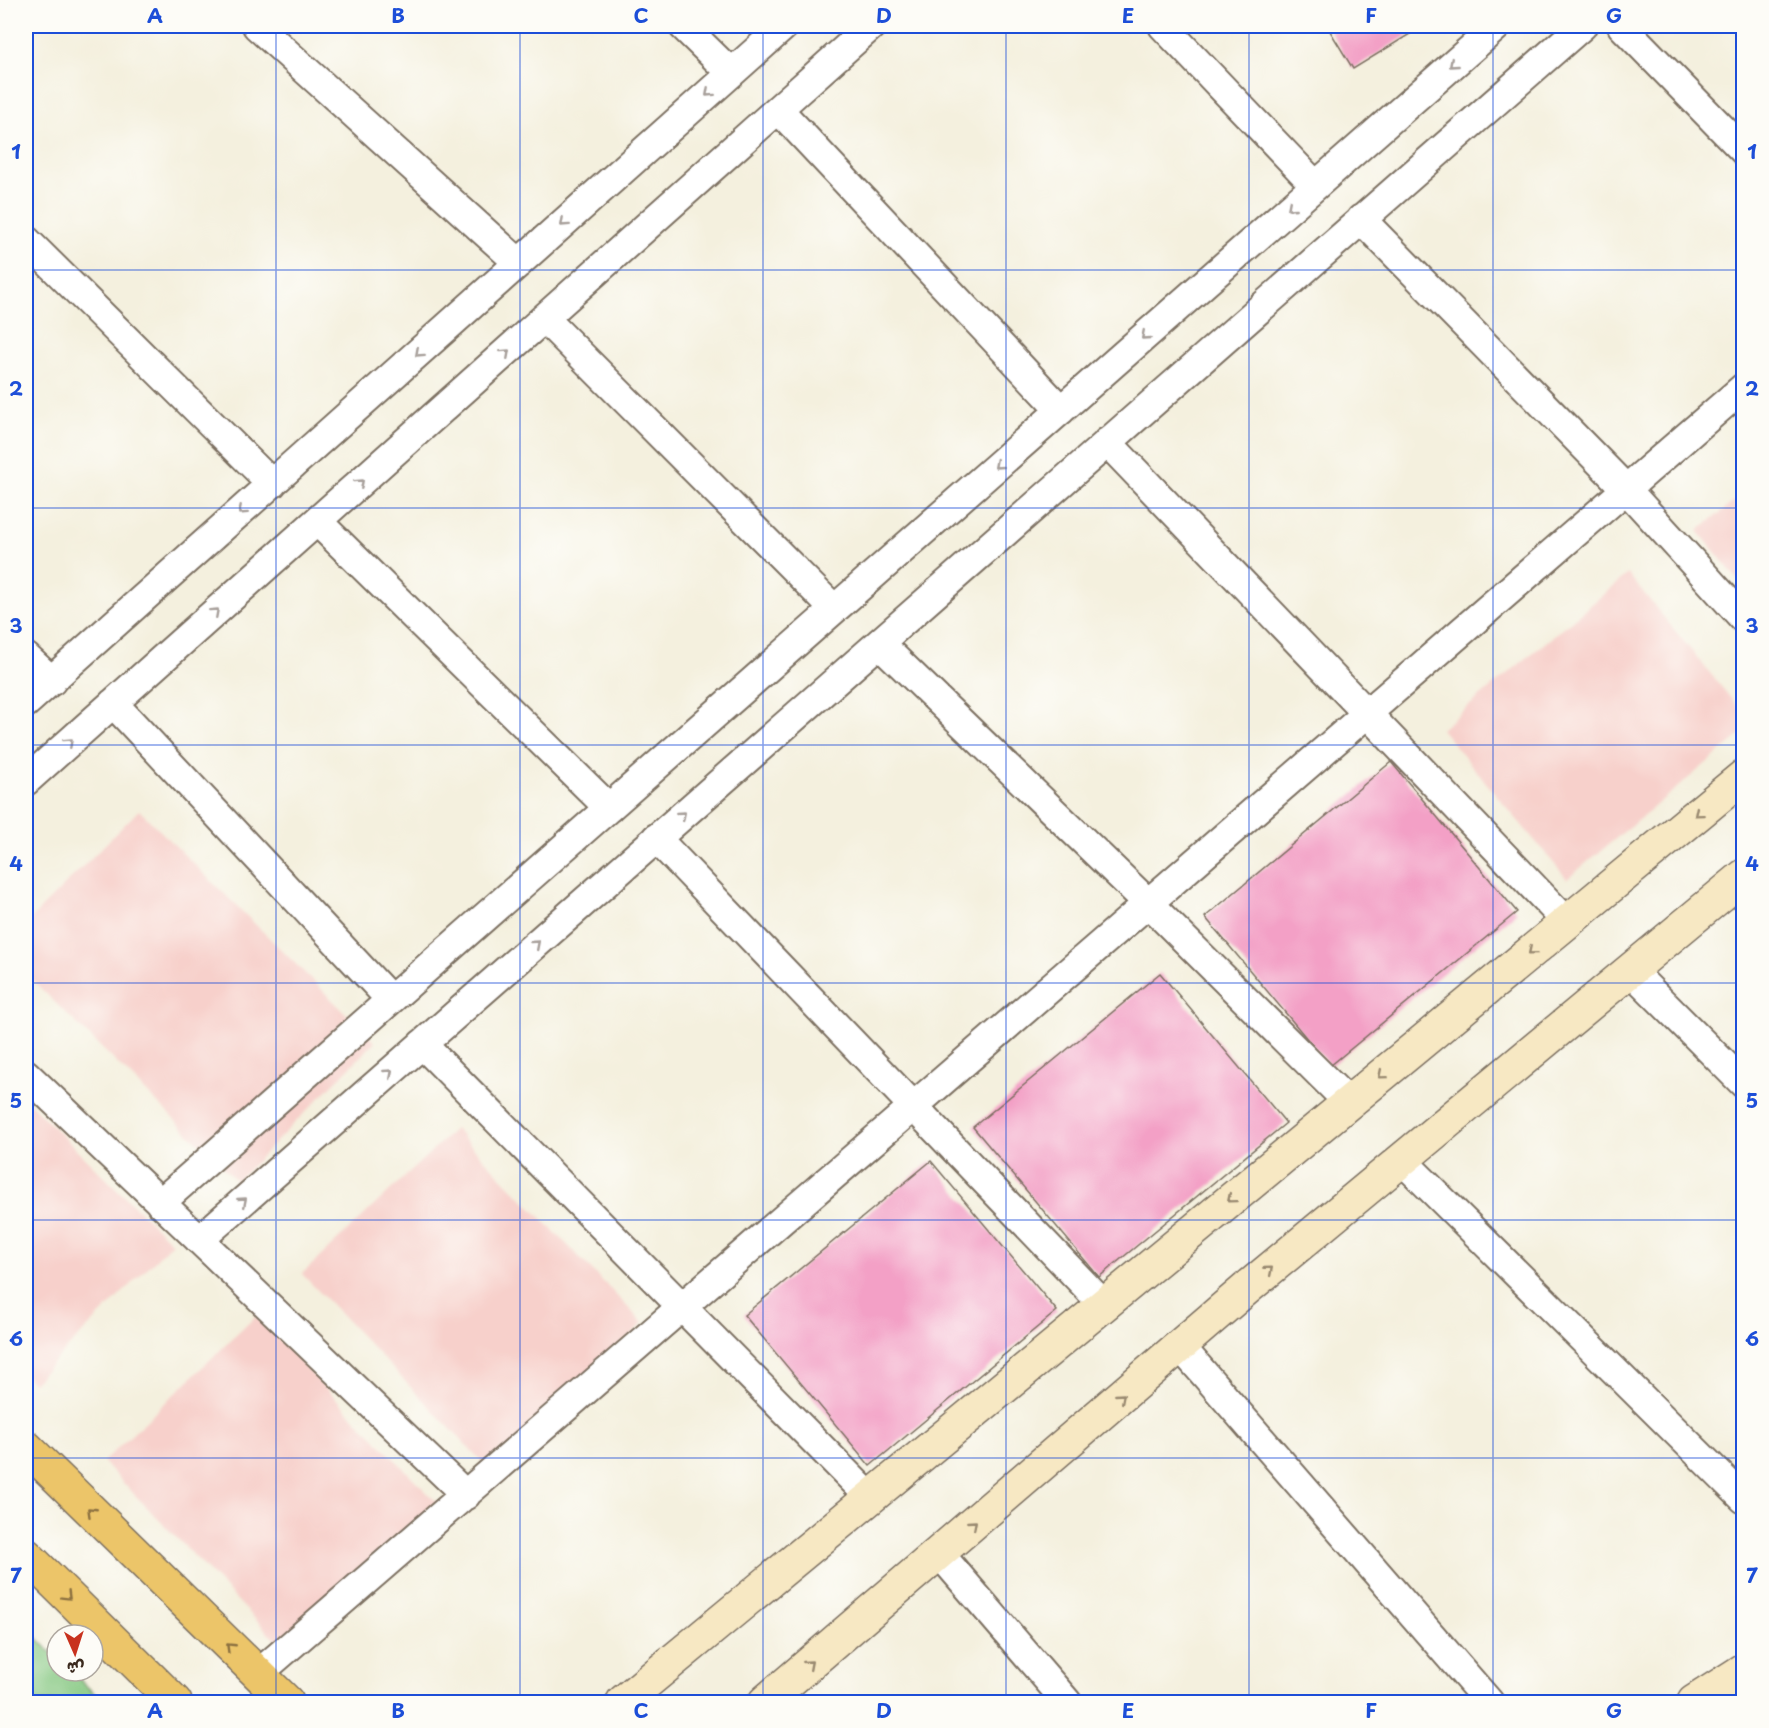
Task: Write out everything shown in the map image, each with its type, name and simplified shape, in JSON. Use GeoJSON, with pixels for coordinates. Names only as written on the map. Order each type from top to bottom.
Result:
{"type":"FeatureCollection","features":[{"type":"Feature","properties":{"kind":"main road"},"geometry":{"type":"LineString","coordinates":[[623,1702],[1743,776]]}},
{"type":"Feature","properties":{"kind":"main road"},"geometry":{"type":"LineString","coordinates":[[765,1702],[1180,1346],[1743,876]]}},
{"type":"Feature","properties":{"kind":"main road"},"geometry":{"type":"LineString","coordinates":[[26,1448],[287,1702]]}},
{"type":"Feature","properties":{"kind":"main road"},"geometry":{"type":"LineString","coordinates":[[26,1555],[175,1702]]}},
{"type":"Feature","properties":{"kind":"main road"},"geometry":{"type":"LineString","coordinates":[[1694,1702],[1743,1670]]}},
{"type":"Feature","properties":{"kind":"street"},"geometry":{"type":"LineString","coordinates":[[257,26],[519,263]]}},
{"type":"Feature","properties":{"kind":"street"},"geometry":{"type":"LineString","coordinates":[[683,26],[731,73]]}},
{"type":"Feature","properties":{"kind":"street"},"geometry":{"type":"LineString","coordinates":[[26,704],[784,26]]}},
{"type":"Feature","properties":{"kind":"street"},"geometry":{"type":"LineString","coordinates":[[26,781],[871,26]]}},
{"type":"Feature","properties":{"kind":"street"},"geometry":{"type":"LineString","coordinates":[[1162,26],[1315,185]]}},
{"type":"Feature","properties":{"kind":"street"},"geometry":{"type":"LineString","coordinates":[[160,1203],[1497,26]]}},
{"type":"Feature","properties":{"kind":"street"},"geometry":{"type":"LineString","coordinates":[[199,1240],[1582,26]]}},
{"type":"Feature","properties":{"kind":"street"},"geometry":{"type":"LineString","coordinates":[[1622,26],[1743,151]]}},
{"type":"Feature","properties":{"kind":"street"},"geometry":{"type":"LineString","coordinates":[[778,109],[1061,410]]}},
{"type":"Feature","properties":{"kind":"street"},"geometry":{"type":"LineString","coordinates":[[1361,219],[1626,489],[1743,619]]}},
{"type":"Feature","properties":{"kind":"street"},"geometry":{"type":"LineString","coordinates":[[26,240],[272,484]]}},
{"type":"Feature","properties":{"kind":"street"},"geometry":{"type":"LineString","coordinates":[[544,318],[834,609]]}},
{"type":"Feature","properties":{"kind":"street"},"geometry":{"type":"LineString","coordinates":[[258,1674],[1743,387]]}},
{"type":"Feature","properties":{"kind":"street"},"geometry":{"type":"LineString","coordinates":[[1107,442],[1567,922]]}},
{"type":"Feature","properties":{"kind":"street"},"geometry":{"type":"LineString","coordinates":[[317,521],[609,808]]}},
{"type":"Feature","properties":{"kind":"street"},"geometry":{"type":"LineString","coordinates":[[879,642],[1148,903],[1348,1102]]}},
{"type":"Feature","properties":{"kind":"street"},"geometry":{"type":"LineString","coordinates":[[26,657],[52,681]]}},
{"type":"Feature","properties":{"kind":"street"},"geometry":{"type":"LineString","coordinates":[[113,703],[390,999]]}},
{"type":"Feature","properties":{"kind":"street"},"geometry":{"type":"LineString","coordinates":[[656,838],[1104,1305]]}},
{"type":"Feature","properties":{"kind":"street"},"geometry":{"type":"LineString","coordinates":[[1630,970],[1743,1084]]}},
{"type":"Feature","properties":{"kind":"street"},"geometry":{"type":"LineString","coordinates":[[422,1044],[871,1497]]}},
{"type":"Feature","properties":{"kind":"street"},"geometry":{"type":"LineString","coordinates":[[26,1074],[466,1495]]}},
{"type":"Feature","properties":{"kind":"street"},"geometry":{"type":"LineString","coordinates":[[1402,1160],[1743,1499]]}},
{"type":"Feature","properties":{"kind":"street"},"geometry":{"type":"LineString","coordinates":[[1180,1346],[1489,1702]]}},
{"type":"Feature","properties":{"kind":"street"},"geometry":{"type":"LineString","coordinates":[[939,1553],[1067,1702]]}},
{"type":"Feature","properties":{"kind":"shaded area"},"geometry":{"type":"Polygon","coordinates":[[[1743,494],[1743,586],[1698,531],[1743,494]]]}},
{"type":"Feature","properties":{"kind":"shaded area"},"geometry":{"type":"Polygon","coordinates":[[[1628,574],[1743,713],[1743,733],[1567,879],[1441,729],[1628,574]]]}},
{"type":"Feature","properties":{"kind":"shaded area"},"geometry":{"type":"Polygon","coordinates":[[[139,810],[375,1042],[237,1181],[26,974],[26,924],[139,810]]]}},
{"type":"Feature","properties":{"kind":"shaded area"},"geometry":{"type":"Polygon","coordinates":[[[26,1100],[172,1243],[33,1383],[26,1376],[26,1100]]]}},
{"type":"Feature","properties":{"kind":"shaded area"},"geometry":{"type":"Polygon","coordinates":[[[455,1129],[643,1323],[490,1470],[302,1274],[455,1129]]]}},
{"type":"Feature","properties":{"kind":"shaded area"},"geometry":{"type":"Polygon","coordinates":[[[256,1316],[445,1511],[292,1657],[103,1462],[256,1316]]]}},
{"type":"Feature","properties":{"kind":"green space"},"geometry":{"type":"Polygon","coordinates":[[[26,1627],[45,1646],[45,1683],[83,1683],[103,1702],[26,1702],[26,1627]]]}},
{"type":"Feature","properties":{"kind":"building"},"geometry":{"type":"Polygon","coordinates":[[[1327,26],[1423,26],[1353,69],[1327,26]]]}},
{"type":"Feature","properties":{"kind":"building"},"geometry":{"type":"Polygon","coordinates":[[[1391,762],[1517,912],[1330,1066],[1205,917],[1391,762]]]}},
{"type":"Feature","properties":{"kind":"building"},"geometry":{"type":"Polygon","coordinates":[[[1160,973],[1286,1123],[1099,1277],[973,1127],[1160,973]]]}},
{"type":"Feature","properties":{"kind":"building"},"geometry":{"type":"Polygon","coordinates":[[[931,1161],[1057,1311],[870,1466],[744,1315],[931,1161]]]}}]}
